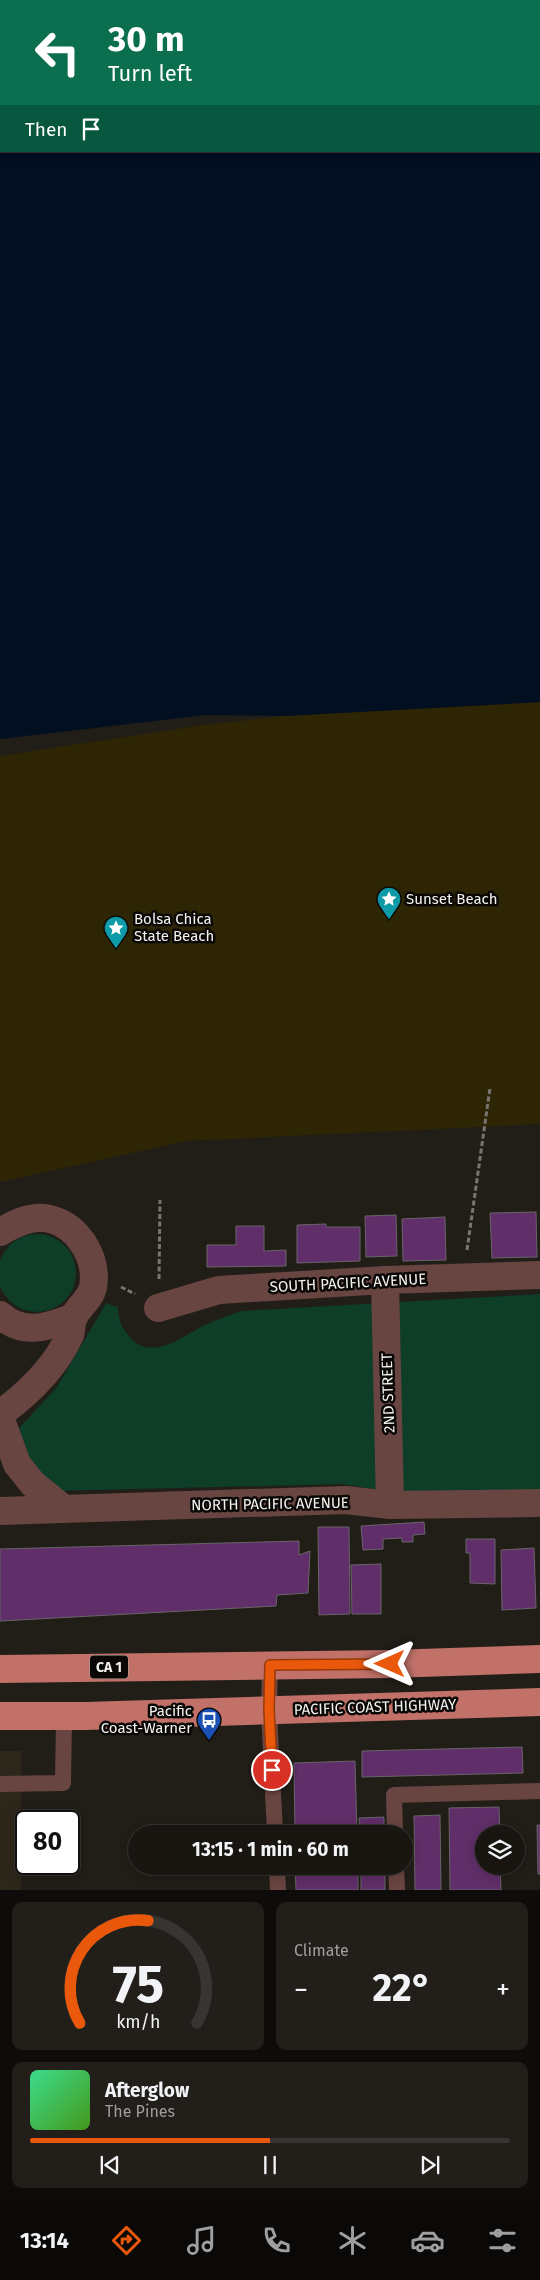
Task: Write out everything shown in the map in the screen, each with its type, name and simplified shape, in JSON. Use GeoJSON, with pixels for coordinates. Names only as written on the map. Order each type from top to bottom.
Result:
{"type":"FeatureCollection","features":[{"type":"Feature","properties":{"kind":"highway","name":"CA 1"},"geometry":{"type":"LineString","coordinates":[[0,1669],[390,1664],[540,1659]]}},
{"type":"Feature","properties":{"kind":"highway","name":"PACIFIC COAST HIGHWAY"},"geometry":{"type":"LineString","coordinates":[[0,1716],[64,1716],[540,1702]]}},
{"type":"Feature","properties":{"kind":"street"},"geometry":{"type":"LineString","coordinates":[[0,1232],[20,1220],[49,1218],[71,1228],[88,1250],[93,1269],[93,1289],[74,1317],[71,1332],[55,1361],[24,1396],[0,1415],[17,1464],[33,1484],[64,1509]]}},
{"type":"Feature","properties":{"kind":"street","name":"SOUTH PACIFIC AVENUE"},"geometry":{"type":"LineString","coordinates":[[158,1308],[219,1290],[385,1280],[540,1275]]}},
{"type":"Feature","properties":{"kind":"street","name":"2ND STREET"},"geometry":{"type":"LineString","coordinates":[[385,1280],[390,1505]]}},
{"type":"Feature","properties":{"kind":"street"},"geometry":{"type":"LineString","coordinates":[[0,1315],[7,1321],[28,1328],[47,1328],[74,1317]]}},
{"type":"Feature","properties":{"kind":"street","name":"NORTH PACIFIC AVENUE"},"geometry":{"type":"LineString","coordinates":[[0,1512],[346,1500],[390,1505],[540,1503]]}},
{"type":"Feature","properties":{"kind":"lane"},"geometry":{"type":"LineString","coordinates":[[270,1665],[269,1710],[275,1825]]}},
{"type":"Feature","properties":{"kind":"lane"},"geometry":{"type":"LineString","coordinates":[[0,1784],[63,1783],[64,1716]]}},
{"type":"Feature","properties":{"kind":"lane"},"geometry":{"type":"LineString","coordinates":[[395,1825],[394,1795],[540,1791]]}},
{"type":"Feature","properties":{"kind":"lane"},"geometry":{"type":"LineString","coordinates":[[277,1875],[278,1890]]}},
{"type":"Feature","properties":{"kind":"lane"},"geometry":{"type":"LineString","coordinates":[[396,1875],[397,1890]]}},
{"type":"Feature","properties":{"kind":"path"},"geometry":{"type":"LineString","coordinates":[[463,1277],[490,1088]]}},
{"type":"Feature","properties":{"kind":"path"},"geometry":{"type":"LineString","coordinates":[[93,1289],[122,1287],[158,1308],[160,1200]]}},
{"type":"Feature","properties":{"kind":"shaded area"},"geometry":{"type":"Polygon","coordinates":[[[0,1751],[21,1751],[21,1810],[15,1810],[15,1875],[21,1875],[21,1890],[0,1890],[0,1751]]]}},
{"type":"Feature","properties":{"kind":"green space"},"geometry":{"type":"Polygon","coordinates":[[[29,1235],[45,1235],[59,1241],[69,1251],[75,1265],[75,1281],[69,1295],[59,1305],[45,1311],[29,1311],[15,1305],[5,1295],[-1,1281],[-1,1265],[5,1251],[15,1241],[29,1235]]]}},
{"type":"Feature","properties":{"kind":"green space"},"geometry":{"type":"Polygon","coordinates":[[[540,1294],[540,1492],[425,1497],[342,1484],[55,1491],[14,1450],[20,1427],[57,1387],[106,1303],[118,1307],[122,1325],[136,1343],[145,1347],[155,1348],[175,1342],[208,1324],[242,1311],[540,1294]]]}},
{"type":"Feature","properties":{"kind":"sand"},"geometry":{"type":"Polygon","coordinates":[[[540,702],[540,1124],[187,1141],[0,1182],[0,756],[203,725],[285,716],[540,702]]]}},
{"type":"Feature","properties":{"kind":"water"},"geometry":{"type":"Polygon","coordinates":[[[0,152],[540,152],[540,702],[285,716],[206,715],[0,739],[0,152]]]}},
{"type":"Feature","properties":{"kind":"building"},"geometry":{"type":"Polygon","coordinates":[[[536,1212],[537,1257],[492,1258],[490,1213],[536,1212]]]}},
{"type":"Feature","properties":{"kind":"building"},"geometry":{"type":"Polygon","coordinates":[[[396,1215],[397,1256],[366,1257],[365,1216],[396,1215]]]}},
{"type":"Feature","properties":{"kind":"building"},"geometry":{"type":"Polygon","coordinates":[[[445,1217],[446,1260],[403,1261],[402,1219],[445,1217]]]}},
{"type":"Feature","properties":{"kind":"building"},"geometry":{"type":"Polygon","coordinates":[[[326,1224],[326,1227],[360,1227],[360,1261],[297,1263],[297,1225],[326,1224]]]}},
{"type":"Feature","properties":{"kind":"building"},"geometry":{"type":"Polygon","coordinates":[[[236,1226],[264,1226],[264,1251],[286,1250],[286,1266],[207,1267],[207,1245],[236,1245],[236,1226]]]}},
{"type":"Feature","properties":{"kind":"building"},"geometry":{"type":"Polygon","coordinates":[[[424,1522],[425,1534],[413,1535],[413,1542],[402,1542],[402,1538],[383,1539],[383,1549],[363,1550],[361,1526],[424,1522]]]}},
{"type":"Feature","properties":{"kind":"building"},"geometry":{"type":"Polygon","coordinates":[[[318,1527],[349,1527],[350,1614],[319,1615],[318,1527]]]}},
{"type":"Feature","properties":{"kind":"building"},"geometry":{"type":"Polygon","coordinates":[[[466,1539],[495,1539],[495,1584],[470,1583],[470,1553],[466,1553],[466,1539]]]}},
{"type":"Feature","properties":{"kind":"building"},"geometry":{"type":"Polygon","coordinates":[[[299,1541],[299,1555],[310,1551],[308,1593],[277,1595],[276,1606],[0,1621],[0,1549],[299,1541]]]}},
{"type":"Feature","properties":{"kind":"building"},"geometry":{"type":"Polygon","coordinates":[[[534,1548],[536,1608],[502,1610],[501,1550],[534,1548]]]}},
{"type":"Feature","properties":{"kind":"building"},"geometry":{"type":"Polygon","coordinates":[[[381,1564],[381,1614],[352,1614],[351,1565],[381,1564]]]}},
{"type":"Feature","properties":{"kind":"building"},"geometry":{"type":"Polygon","coordinates":[[[522,1747],[523,1773],[362,1777],[362,1751],[522,1747]]]}},
{"type":"Feature","properties":{"kind":"building"},"geometry":{"type":"Polygon","coordinates":[[[355,1761],[357,1825],[295,1825],[294,1763],[355,1761]]]}},
{"type":"Feature","properties":{"kind":"building"},"geometry":{"type":"Polygon","coordinates":[[[499,1807],[500,1825],[475,1825],[475,1875],[500,1875],[501,1890],[450,1890],[449,1808],[499,1807]]]}},
{"type":"Feature","properties":{"kind":"building"},"geometry":{"type":"Polygon","coordinates":[[[440,1815],[441,1890],[415,1890],[414,1816],[440,1815]]]}},
{"type":"Feature","properties":{"kind":"building"},"geometry":{"type":"Polygon","coordinates":[[[384,1817],[384,1825],[359,1825],[359,1818],[384,1817]]]}},
{"type":"Feature","properties":{"kind":"building"},"geometry":{"type":"Polygon","coordinates":[[[537,1825],[540,1825],[540,1874],[538,1874],[537,1825]]]}},
{"type":"Feature","properties":{"kind":"building"},"geometry":{"type":"Polygon","coordinates":[[[295,1875],[358,1875],[358,1890],[296,1890],[295,1875]]]}},
{"type":"Feature","properties":{"kind":"building"},"geometry":{"type":"Polygon","coordinates":[[[361,1875],[385,1875],[385,1890],[361,1890],[361,1875]]]}},
{"type":"Feature","properties":{"kind":"place","name":"Sunset Beach"},"geometry":{"type":"Point","coordinates":[389,920]}},
{"type":"Feature","properties":{"kind":"place","name":"Bolsa Chica State Beach"},"geometry":{"type":"Point","coordinates":[116,949]}},
{"type":"Feature","properties":{"kind":"place","name":"Pacific Coast-Warner"},"geometry":{"type":"Point","coordinates":[209,1741]}},
{"type":"Feature","properties":{"kind":"route"},"geometry":{"type":"LineString","coordinates":[[272,1770],[269,1710],[270,1665],[390,1664]]}}]}
